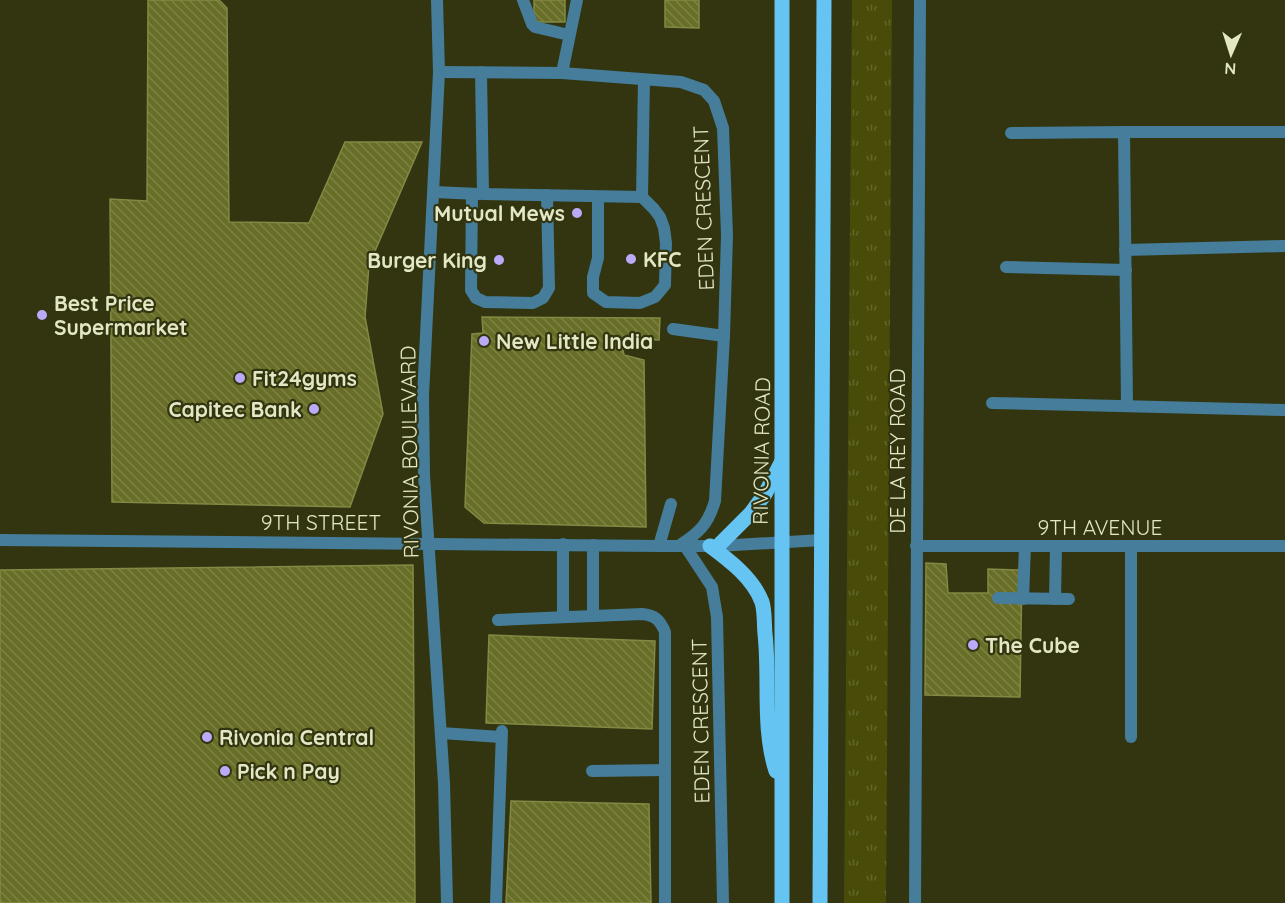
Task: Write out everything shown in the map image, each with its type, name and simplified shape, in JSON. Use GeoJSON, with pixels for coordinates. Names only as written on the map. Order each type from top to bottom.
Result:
{"type":"FeatureCollection","features":[{"type":"Feature","properties":{"kind":"main road","name":"RIVONIA ROAD"},"geometry":{"type":"LineString","coordinates":[[782,0],[784,458],[781,541],[782,903]]}},
{"type":"Feature","properties":{"kind":"main road"},"geometry":{"type":"LineString","coordinates":[[820,903],[824,0]]}},
{"type":"Feature","properties":{"kind":"main road"},"geometry":{"type":"LineString","coordinates":[[783,791],[769,735],[767,653],[762,603],[754,588],[714,546],[751,513],[765,494],[784,458]]}},
{"type":"Feature","properties":{"kind":"street","name":"RIVONIA BOULEVARD"},"geometry":{"type":"LineString","coordinates":[[436,0],[440,72],[423,396],[424,475],[441,734],[447,903]]}},
{"type":"Feature","properties":{"kind":"street"},"geometry":{"type":"LineString","coordinates":[[523,0],[535,27],[569,35]]}},
{"type":"Feature","properties":{"kind":"street"},"geometry":{"type":"LineString","coordinates":[[562,73],[577,0]]}},
{"type":"Feature","properties":{"kind":"street","name":"DE LA REY ROAD"},"geometry":{"type":"LineString","coordinates":[[915,903],[920,0]]}},
{"type":"Feature","properties":{"kind":"street","name":"EDEN CRESCENT"},"geometry":{"type":"LineString","coordinates":[[440,72],[562,73],[681,82],[704,90],[714,101],[720,114],[723,128],[727,235],[715,501],[709,519],[698,533],[683,545],[712,587],[717,617],[723,903]]}},
{"type":"Feature","properties":{"kind":"street"},"geometry":{"type":"LineString","coordinates":[[481,72],[478,194],[471,290],[476,298],[485,302],[533,303],[543,298],[549,288],[547,195]]}},
{"type":"Feature","properties":{"kind":"street"},"geometry":{"type":"LineString","coordinates":[[598,197],[598,258],[593,293],[606,302],[640,303],[655,297],[665,285],[666,243],[660,217],[642,197],[644,80]]}},
{"type":"Feature","properties":{"kind":"street"},"geometry":{"type":"LineString","coordinates":[[1124,132],[1127,405]]}},
{"type":"Feature","properties":{"kind":"street"},"geometry":{"type":"LineString","coordinates":[[1011,133],[1285,132]]}},
{"type":"Feature","properties":{"kind":"street"},"geometry":{"type":"LineString","coordinates":[[434,192],[642,197]]}},
{"type":"Feature","properties":{"kind":"street"},"geometry":{"type":"LineString","coordinates":[[1125,250],[1285,246]]}},
{"type":"Feature","properties":{"kind":"street"},"geometry":{"type":"LineString","coordinates":[[1006,267],[1126,270]]}},
{"type":"Feature","properties":{"kind":"street"},"geometry":{"type":"LineString","coordinates":[[673,329],[724,336]]}},
{"type":"Feature","properties":{"kind":"street"},"geometry":{"type":"LineString","coordinates":[[992,403],[1285,410]]}},
{"type":"Feature","properties":{"kind":"street"},"geometry":{"type":"LineString","coordinates":[[659,546],[671,504]]}},
{"type":"Feature","properties":{"kind":"street","name":"9TH STREET"},"geometry":{"type":"LineString","coordinates":[[0,540],[714,546],[822,540]]}},
{"type":"Feature","properties":{"kind":"street"},"geometry":{"type":"LineString","coordinates":[[563,544],[563,617]]}},
{"type":"Feature","properties":{"kind":"street"},"geometry":{"type":"LineString","coordinates":[[593,545],[593,615]]}},
{"type":"Feature","properties":{"kind":"street","name":"9TH AVENUE"},"geometry":{"type":"LineString","coordinates":[[916,546],[1285,546]]}},
{"type":"Feature","properties":{"kind":"street"},"geometry":{"type":"LineString","coordinates":[[1023,599],[1024,546]]}},
{"type":"Feature","properties":{"kind":"street"},"geometry":{"type":"LineString","coordinates":[[1131,546],[1131,737]]}},
{"type":"Feature","properties":{"kind":"street"},"geometry":{"type":"LineString","coordinates":[[1054,599],[1056,547]]}},
{"type":"Feature","properties":{"kind":"street"},"geometry":{"type":"LineString","coordinates":[[998,598],[1069,599]]}},
{"type":"Feature","properties":{"kind":"street"},"geometry":{"type":"LineString","coordinates":[[498,620],[593,615],[652,615],[658,619],[665,632],[665,903]]}},
{"type":"Feature","properties":{"kind":"street"},"geometry":{"type":"LineString","coordinates":[[441,734],[502,734],[496,903]]}},
{"type":"Feature","properties":{"kind":"street"},"geometry":{"type":"LineString","coordinates":[[592,771],[665,770]]}},
{"type":"Feature","properties":{"kind":"green space"},"geometry":{"type":"Polygon","coordinates":[[[852,0],[892,0],[886,903],[844,903],[852,0]]]}},
{"type":"Feature","properties":{"kind":"building"},"geometry":{"type":"Polygon","coordinates":[[[148,0],[219,0],[227,8],[229,222],[309,223],[345,142],[422,142],[369,265],[365,317],[383,414],[350,507],[112,502],[110,199],[147,201],[148,0]]]}},
{"type":"Feature","properties":{"kind":"building"},"geometry":{"type":"Polygon","coordinates":[[[534,0],[565,0],[565,22],[534,22],[534,0]]]}},
{"type":"Feature","properties":{"kind":"building"},"geometry":{"type":"Polygon","coordinates":[[[665,0],[699,0],[699,28],[665,27],[665,0]]]}},
{"type":"Feature","properties":{"kind":"building"},"geometry":{"type":"Polygon","coordinates":[[[482,317],[660,318],[659,340],[620,338],[624,355],[644,360],[646,527],[484,523],[465,507],[472,334],[483,333],[482,317]]]}},
{"type":"Feature","properties":{"kind":"building","name":"The Cube"},"geometry":{"type":"Polygon","coordinates":[[[926,563],[946,564],[948,593],[988,593],[988,569],[1022,570],[1020,697],[925,695],[926,563]]]}},
{"type":"Feature","properties":{"kind":"building","name":"Rivonia Central"},"geometry":{"type":"Polygon","coordinates":[[[413,565],[415,903],[0,903],[0,570],[413,565]]]}},
{"type":"Feature","properties":{"kind":"building"},"geometry":{"type":"Polygon","coordinates":[[[489,635],[655,641],[652,729],[486,723],[489,635]]]}},
{"type":"Feature","properties":{"kind":"building"},"geometry":{"type":"Polygon","coordinates":[[[511,801],[649,804],[651,903],[506,903],[511,801]]]}},
{"type":"Feature","properties":{"kind":"place","name":"Mutual Mews"},"geometry":{"type":"Point","coordinates":[577,213]}},
{"type":"Feature","properties":{"kind":"place","name":"KFC"},"geometry":{"type":"Point","coordinates":[631,259]}},
{"type":"Feature","properties":{"kind":"place","name":"Burger King"},"geometry":{"type":"Point","coordinates":[499,260]}},
{"type":"Feature","properties":{"kind":"place","name":"Best Price Supermarket"},"geometry":{"type":"Point","coordinates":[42,315]}},
{"type":"Feature","properties":{"kind":"place","name":"New Little India"},"geometry":{"type":"Point","coordinates":[484,341]}},
{"type":"Feature","properties":{"kind":"place","name":"Fit24gyms"},"geometry":{"type":"Point","coordinates":[240,378]}},
{"type":"Feature","properties":{"kind":"place","name":"Capitec Bank"},"geometry":{"type":"Point","coordinates":[314,409]}},
{"type":"Feature","properties":{"kind":"place","name":"The Cube"},"geometry":{"type":"Point","coordinates":[973,645]}},
{"type":"Feature","properties":{"kind":"place","name":"Rivonia Central"},"geometry":{"type":"Point","coordinates":[207,737]}},
{"type":"Feature","properties":{"kind":"place","name":"Pick n Pay"},"geometry":{"type":"Point","coordinates":[225,771]}}]}
